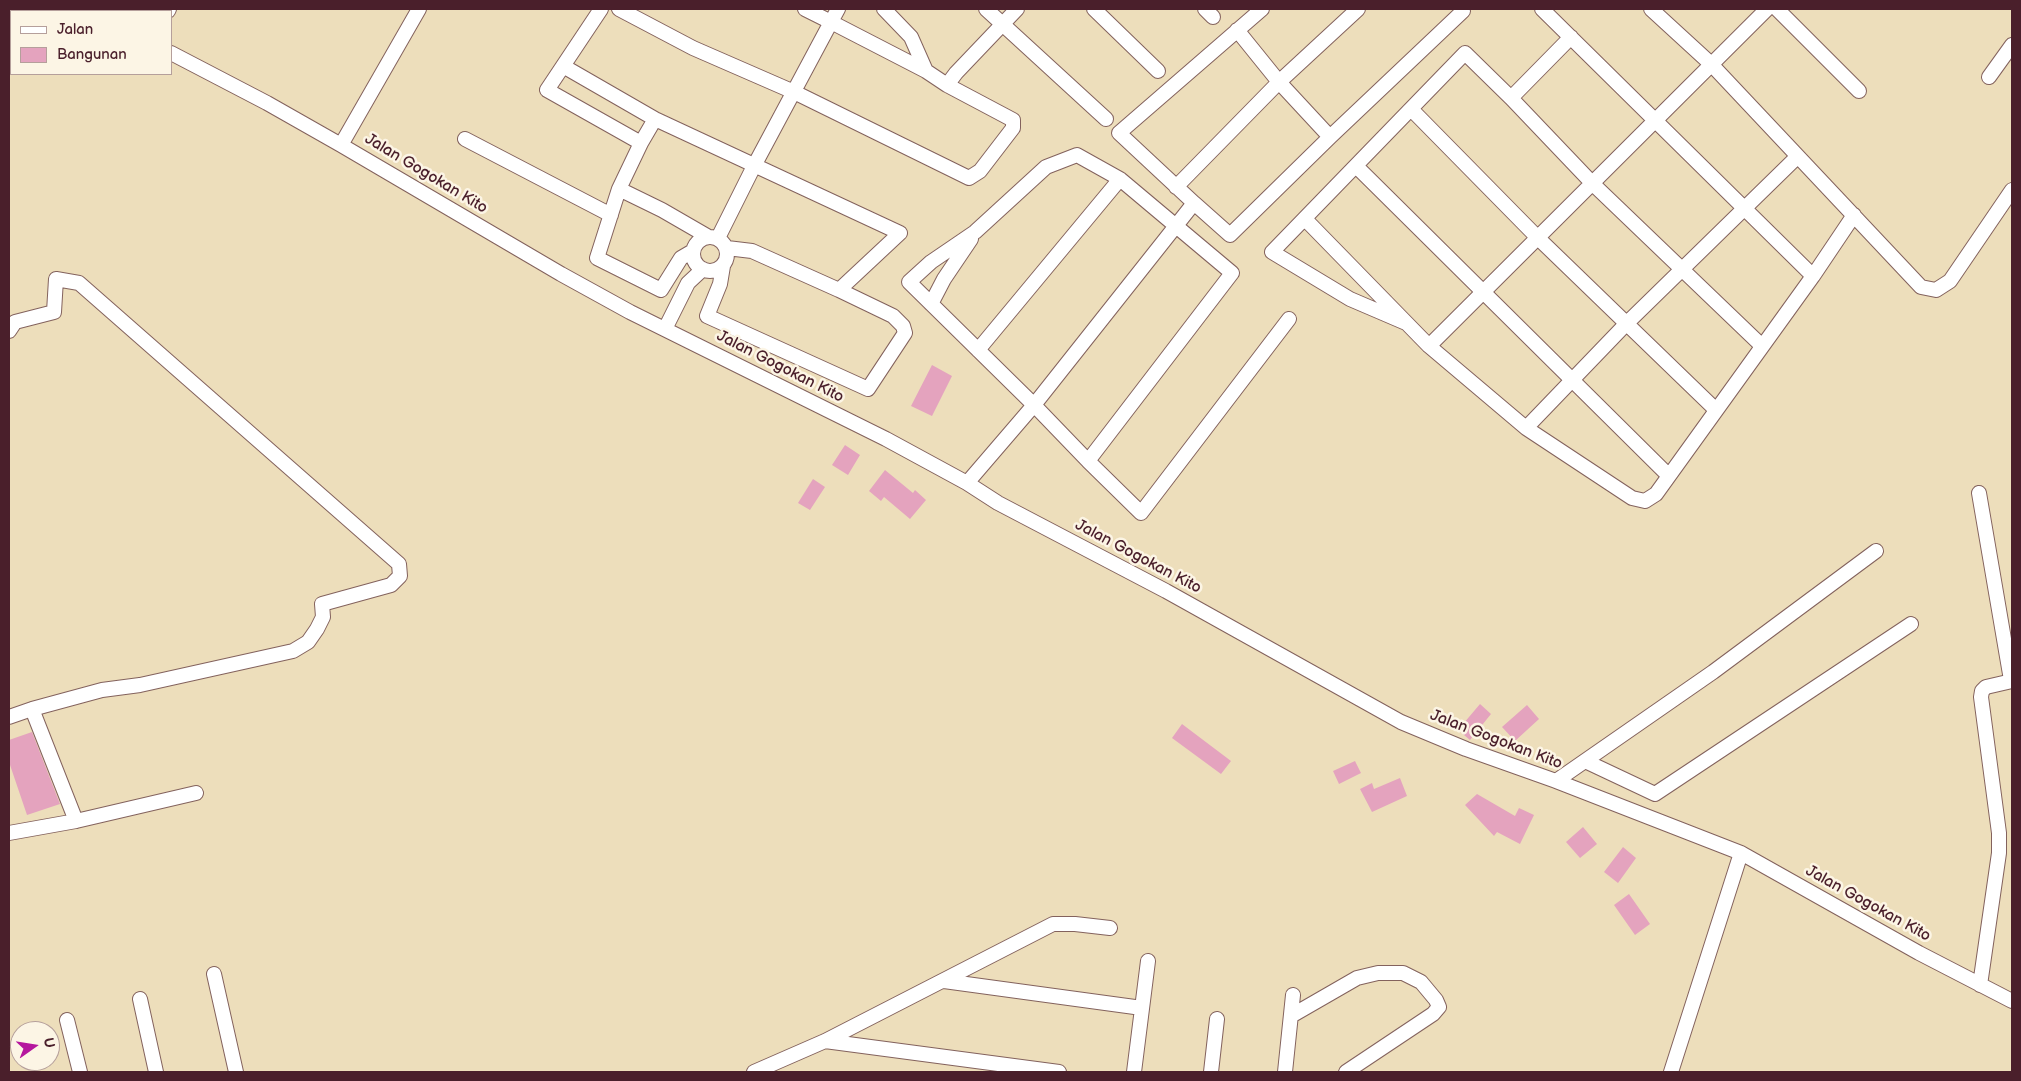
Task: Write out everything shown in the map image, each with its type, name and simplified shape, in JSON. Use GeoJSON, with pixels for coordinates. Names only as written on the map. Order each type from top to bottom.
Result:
{"type":"FeatureCollection","features":[{"type":"Feature","properties":{"kind":"street"},"geometry":{"type":"LineString","coordinates":[[342,145],[419,9]]}},
{"type":"Feature","properties":{"kind":"street"},"geometry":{"type":"LineString","coordinates":[[601,9],[547,90],[641,143]]}},
{"type":"Feature","properties":{"kind":"street"},"geometry":{"type":"LineString","coordinates":[[619,9],[693,48],[794,92],[969,178],[980,171],[1013,128],[1013,120],[947,85],[926,71],[805,9]]}},
{"type":"Feature","properties":{"kind":"street"},"geometry":{"type":"LineString","coordinates":[[717,241],[754,166],[838,9]]}},
{"type":"Feature","properties":{"kind":"street"},"geometry":{"type":"LineString","coordinates":[[884,9],[910,37],[926,71]]}},
{"type":"Feature","properties":{"kind":"street"},"geometry":{"type":"LineString","coordinates":[[986,9],[1106,119]]}},
{"type":"Feature","properties":{"kind":"street"},"geometry":{"type":"LineString","coordinates":[[947,85],[1001,24],[1017,9]]}},
{"type":"Feature","properties":{"kind":"street"},"geometry":{"type":"LineString","coordinates":[[1094,9],[1158,70]]}},
{"type":"Feature","properties":{"kind":"street"},"geometry":{"type":"LineString","coordinates":[[1262,9],[1119,133],[1176,187],[1230,234],[1463,11]]}},
{"type":"Feature","properties":{"kind":"street"},"geometry":{"type":"LineString","coordinates":[[1176,187],[1279,82],[1358,9]]}},
{"type":"Feature","properties":{"kind":"street"},"geometry":{"type":"LineString","coordinates":[[1542,9],[1813,276]]}},
{"type":"Feature","properties":{"kind":"street"},"geometry":{"type":"LineString","coordinates":[[1651,9],[1711,64],[1921,287],[1936,290],[1950,282],[2012,190]]}},
{"type":"Feature","properties":{"kind":"street"},"geometry":{"type":"LineString","coordinates":[[1429,346],[1767,9]]}},
{"type":"Feature","properties":{"kind":"street"},"geometry":{"type":"LineString","coordinates":[[1777,9],[1859,92]]}},
{"type":"Feature","properties":{"kind":"street"},"geometry":{"type":"LineString","coordinates":[[1237,30],[1279,82],[1330,137]]}},
{"type":"Feature","properties":{"kind":"street"},"geometry":{"type":"LineString","coordinates":[[1511,98],[1571,36]]}},
{"type":"Feature","properties":{"kind":"street"},"geometry":{"type":"LineString","coordinates":[[1990,77],[2012,45]]}},
{"type":"Feature","properties":{"kind":"street"},"geometry":{"type":"LineString","coordinates":[[1406,323],[1350,299],[1272,252],[1465,53],[1511,98],[1592,184],[1762,346]]}},
{"type":"Feature","properties":{"kind":"street","name":"Jalan Gogokan Kito"},"geometry":{"type":"LineString","coordinates":[[172,54],[342,145],[561,274],[665,329],[886,439],[998,502],[1166,591],[1401,722],[1466,749],[1556,781],[1741,853],[2012,1001]]}},
{"type":"Feature","properties":{"kind":"street"},"geometry":{"type":"LineString","coordinates":[[563,66],[655,119],[900,233],[839,290]]}},
{"type":"Feature","properties":{"kind":"street"},"geometry":{"type":"LineString","coordinates":[[1411,110],[1538,238],[1716,410]]}},
{"type":"Feature","properties":{"kind":"street"},"geometry":{"type":"LineString","coordinates":[[655,119],[619,189],[597,258],[661,290],[681,258],[693,252],[698,242],[717,241]]}},
{"type":"Feature","properties":{"kind":"street"},"geometry":{"type":"LineString","coordinates":[[465,139],[611,215]]}},
{"type":"Feature","properties":{"kind":"street"},"geometry":{"type":"LineString","coordinates":[[1088,461],[1232,273],[1120,179],[1077,155],[1046,167],[975,232],[931,262],[908,282],[1034,405],[1088,461],[1141,513],[1289,319]]}},
{"type":"Feature","properties":{"kind":"street"},"geometry":{"type":"LineString","coordinates":[[1526,428],[1571,379],[1626,324],[1745,210],[1797,157]]}},
{"type":"Feature","properties":{"kind":"street"},"geometry":{"type":"LineString","coordinates":[[1356,166],[1668,475]]}},
{"type":"Feature","properties":{"kind":"street"},"geometry":{"type":"LineString","coordinates":[[978,350],[1120,179]]}},
{"type":"Feature","properties":{"kind":"street"},"geometry":{"type":"LineString","coordinates":[[619,189],[662,210],[717,241],[752,251],[893,316],[905,329],[905,333],[868,389],[707,316],[720,284],[723,266]]}},
{"type":"Feature","properties":{"kind":"street"},"geometry":{"type":"LineString","coordinates":[[967,483],[1034,405],[1194,203]]}},
{"type":"Feature","properties":{"kind":"street"},"geometry":{"type":"LineString","coordinates":[[1305,219],[1429,346],[1526,428],[1632,498],[1646,501],[1656,494],[1813,276],[1854,215]]}},
{"type":"Feature","properties":{"kind":"street"},"geometry":{"type":"LineString","coordinates":[[931,304],[944,279],[975,232]]}},
{"type":"Feature","properties":{"kind":"street"},"geometry":{"type":"LineString","coordinates":[[693,252],[695,262],[703,269],[712,271],[723,266],[727,261],[717,241]]}},
{"type":"Feature","properties":{"kind":"street"},"geometry":{"type":"LineString","coordinates":[[665,329],[688,283],[703,269]]}},
{"type":"Feature","properties":{"kind":"street"},"geometry":{"type":"LineString","coordinates":[[9,331],[15,322],[54,312],[56,280],[79,284],[399,564],[400,576],[391,585],[322,604],[323,617],[318,629],[308,642],[293,651],[140,685],[102,690],[9,717]]}},
{"type":"Feature","properties":{"kind":"street"},"geometry":{"type":"LineString","coordinates":[[1978,493],[2012,680],[1986,687],[1982,691],[1981,697],[1999,833],[1999,853],[1980,985]]}},
{"type":"Feature","properties":{"kind":"street"},"geometry":{"type":"LineString","coordinates":[[1556,781],[1713,672],[1876,551]]}},
{"type":"Feature","properties":{"kind":"street"},"geometry":{"type":"LineString","coordinates":[[1585,762],[1655,794],[1911,624]]}},
{"type":"Feature","properties":{"kind":"street"},"geometry":{"type":"LineString","coordinates":[[32,709],[76,821]]}},
{"type":"Feature","properties":{"kind":"street"},"geometry":{"type":"LineString","coordinates":[[9,833],[76,821],[196,793]]}},
{"type":"Feature","properties":{"kind":"street"},"geometry":{"type":"LineString","coordinates":[[1671,1072],[1741,853]]}},
{"type":"Feature","properties":{"kind":"street"},"geometry":{"type":"LineString","coordinates":[[754,1072],[825,1041],[1053,924],[1075,924],[1110,928]]}},
{"type":"Feature","properties":{"kind":"street"},"geometry":{"type":"LineString","coordinates":[[1134,1072],[1148,961]]}},
{"type":"Feature","properties":{"kind":"street"},"geometry":{"type":"LineString","coordinates":[[1291,1016],[1356,978],[1378,973],[1403,972],[1421,982],[1436,1000],[1439,1007],[1433,1014],[1346,1072]]}},
{"type":"Feature","properties":{"kind":"street"},"geometry":{"type":"LineString","coordinates":[[214,974],[236,1072]]}},
{"type":"Feature","properties":{"kind":"street"},"geometry":{"type":"LineString","coordinates":[[944,981],[1142,1008]]}},
{"type":"Feature","properties":{"kind":"street"},"geometry":{"type":"LineString","coordinates":[[1286,1072],[1293,995]]}},
{"type":"Feature","properties":{"kind":"street"},"geometry":{"type":"LineString","coordinates":[[140,999],[156,1072]]}},
{"type":"Feature","properties":{"kind":"street"},"geometry":{"type":"LineString","coordinates":[[1211,1072],[1217,1019]]}},
{"type":"Feature","properties":{"kind":"street"},"geometry":{"type":"LineString","coordinates":[[67,1020],[80,1072]]}},
{"type":"Feature","properties":{"kind":"street"},"geometry":{"type":"LineString","coordinates":[[825,1041],[1059,1072]]}},
{"type":"Feature","properties":{"kind":"building"},"geometry":{"type":"Polygon","coordinates":[[[932,365],[952,376],[932,416],[911,406],[932,365]]]}},
{"type":"Feature","properties":{"kind":"building"},"geometry":{"type":"Polygon","coordinates":[[[845,445],[860,455],[848,475],[832,465],[845,445]]]}},
{"type":"Feature","properties":{"kind":"building"},"geometry":{"type":"Polygon","coordinates":[[[885,470],[913,493],[915,490],[926,500],[910,519],[884,497],[881,501],[869,491],[885,470]]]}},
{"type":"Feature","properties":{"kind":"building"},"geometry":{"type":"Polygon","coordinates":[[[813,479],[825,487],[810,510],[798,503],[813,479]]]}},
{"type":"Feature","properties":{"kind":"building"},"geometry":{"type":"Polygon","coordinates":[[[1480,704],[1491,714],[1470,740],[1458,730],[1480,704]]]}},
{"type":"Feature","properties":{"kind":"building"},"geometry":{"type":"Polygon","coordinates":[[[1527,705],[1539,719],[1515,741],[1502,727],[1527,705]]]}},
{"type":"Feature","properties":{"kind":"building"},"geometry":{"type":"Polygon","coordinates":[[[1182,724],[1231,761],[1221,774],[1172,738],[1182,724]]]}},
{"type":"Feature","properties":{"kind":"building"},"geometry":{"type":"Polygon","coordinates":[[[32,732],[60,804],[27,815],[9,762],[9,740],[32,732]]]}},
{"type":"Feature","properties":{"kind":"building"},"geometry":{"type":"Polygon","coordinates":[[[1355,761],[1361,773],[1339,784],[1333,771],[1355,761]]]}},
{"type":"Feature","properties":{"kind":"building"},"geometry":{"type":"Polygon","coordinates":[[[1400,778],[1407,796],[1372,812],[1360,789],[1372,783],[1374,789],[1400,778]]]}},
{"type":"Feature","properties":{"kind":"building"},"geometry":{"type":"Polygon","coordinates":[[[1477,794],[1515,816],[1519,808],[1534,815],[1520,844],[1497,832],[1494,836],[1465,805],[1477,794]]]}},
{"type":"Feature","properties":{"kind":"building"},"geometry":{"type":"Polygon","coordinates":[[[1583,827],[1597,844],[1580,858],[1566,842],[1583,827]]]}},
{"type":"Feature","properties":{"kind":"building"},"geometry":{"type":"Polygon","coordinates":[[[1623,847],[1636,858],[1618,883],[1604,872],[1623,847]]]}},
{"type":"Feature","properties":{"kind":"building"},"geometry":{"type":"Polygon","coordinates":[[[1629,894],[1650,924],[1635,935],[1614,905],[1629,894]]]}}]}
